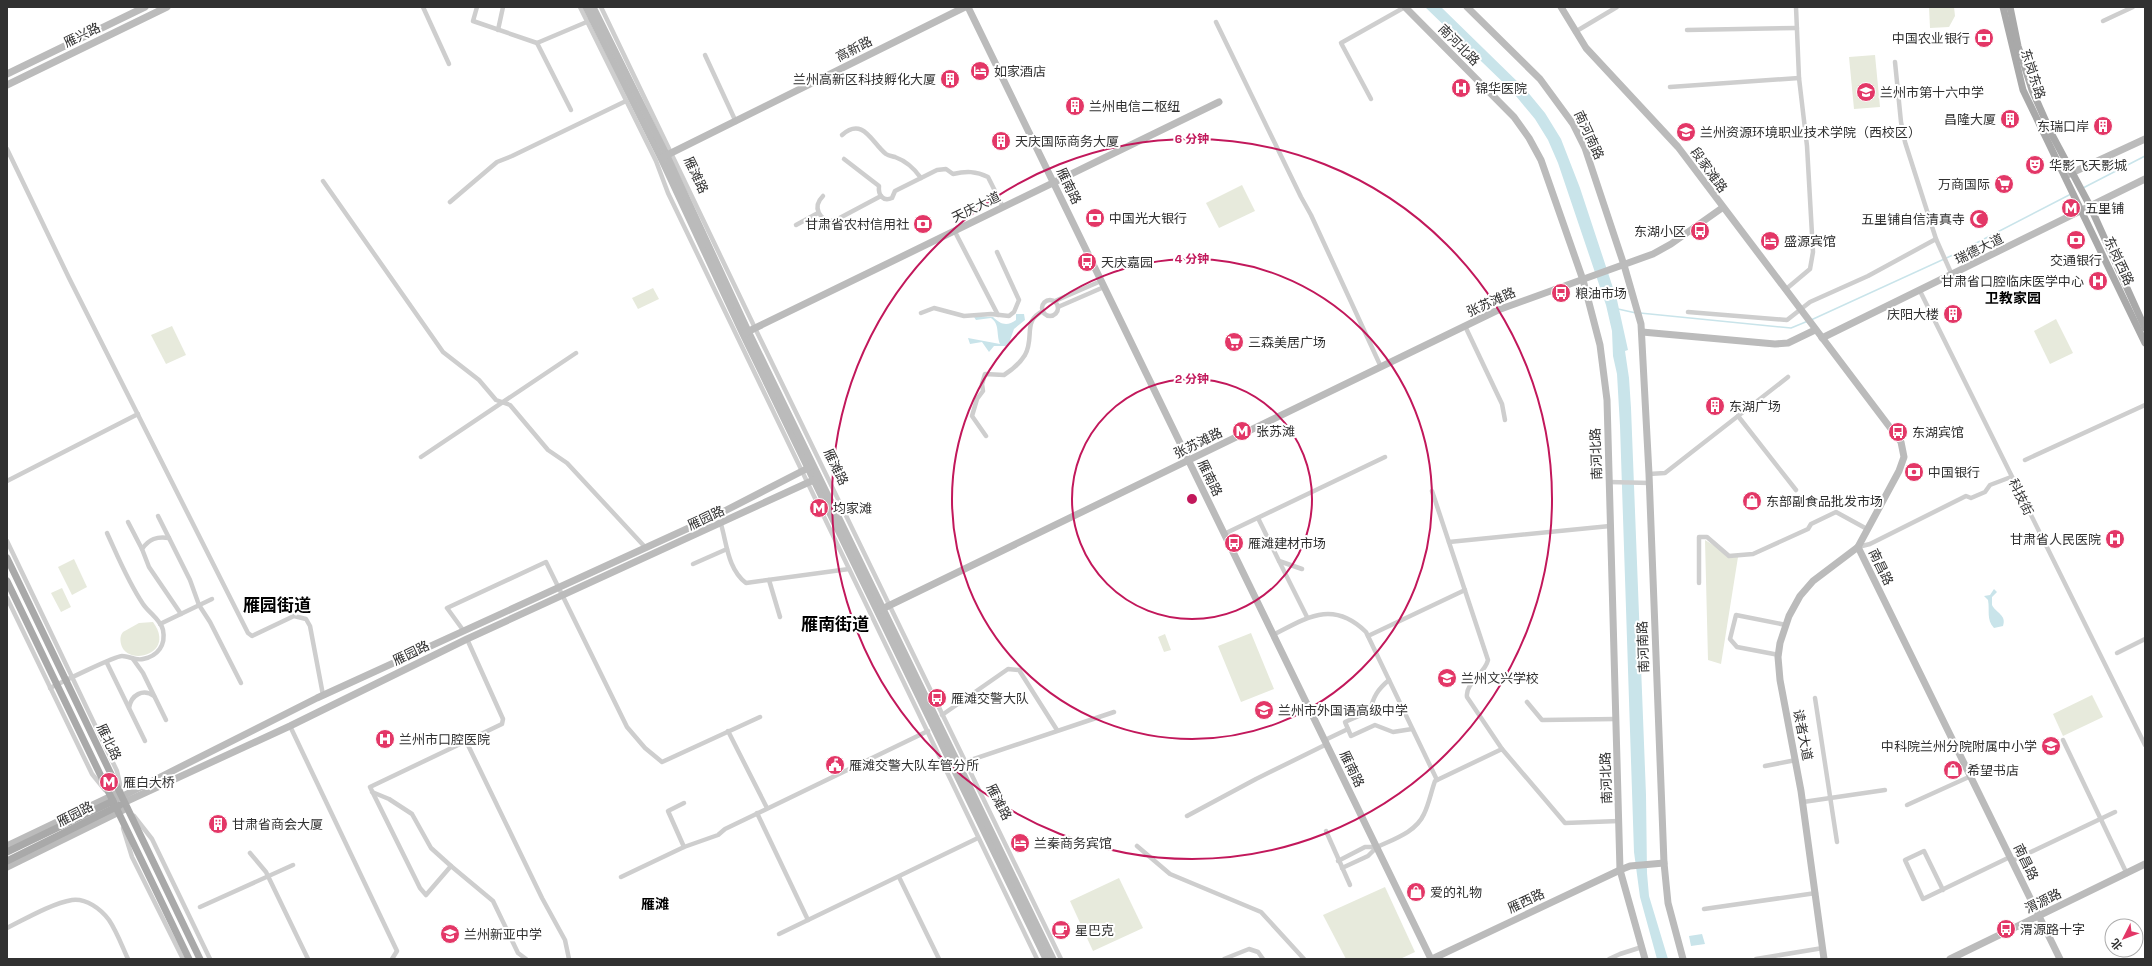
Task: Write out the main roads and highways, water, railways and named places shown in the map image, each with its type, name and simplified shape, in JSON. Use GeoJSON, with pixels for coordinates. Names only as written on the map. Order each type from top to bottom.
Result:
{"type":"FeatureCollection","features":[{"type":"Feature","properties":{"kind":"main road","name":"雁兴路"},"geometry":{"type":"LineString","coordinates":[[7,74],[145,7]]}},
{"type":"Feature","properties":{"kind":"main road","name":"雁兴路"},"geometry":{"type":"LineString","coordinates":[[7,85],[165,7]]}},
{"type":"Feature","properties":{"kind":"main road","name":"雁滩路"},"geometry":{"type":"LineString","coordinates":[[586,7],[631,105],[667,155]]}},
{"type":"Feature","properties":{"kind":"main road","name":"雁滩路"},"geometry":{"type":"LineString","coordinates":[[593,7],[592,19],[667,155],[749,331],[808,468],[817,479],[884,608],[979,820],[1046,959]]}},
{"type":"Feature","properties":{"kind":"main road","name":"高新路"},"geometry":{"type":"LineString","coordinates":[[667,155],[967,7]]}},
{"type":"Feature","properties":{"kind":"main road","name":"雁南路"},"geometry":{"type":"LineString","coordinates":[[967,7],[1432,959]]}},
{"type":"Feature","properties":{"kind":"main road","name":"南河北路"},"geometry":{"type":"LineString","coordinates":[[1405,7],[1514,117],[1530,138],[1541,160],[1583,280],[1600,345],[1605,374],[1620,870],[1645,959]]}},
{"type":"Feature","properties":{"kind":"main road","name":"南河南路"},"geometry":{"type":"LineString","coordinates":[[1466,7],[1540,79],[1573,124],[1585,148],[1636,304],[1642,332],[1650,482],[1664,863],[1668,903],[1683,959]]}},
{"type":"Feature","properties":{"kind":"main road","name":"段家滩路"},"geometry":{"type":"LineString","coordinates":[[1561,7],[1586,48],[1678,147],[1722,208],[1814,328]]}},
{"type":"Feature","properties":{"kind":"main road","name":"东岗东路"},"geometry":{"type":"LineString","coordinates":[[2003,7],[2023,90],[2082,210]]}},
{"type":"Feature","properties":{"kind":"main road","name":"东岗东路"},"geometry":{"type":"LineString","coordinates":[[2010,7],[2018,46],[2031,86],[2051,133],[2090,206]]}},
{"type":"Feature","properties":{"kind":"main road","name":"天庆大道"},"geometry":{"type":"LineString","coordinates":[[749,331],[1219,102]]}},
{"type":"Feature","properties":{"kind":"main road"},"geometry":{"type":"LineString","coordinates":[[2066,179],[2073,173],[2145,139]]}},
{"type":"Feature","properties":{"kind":"main road","name":"瑞德大道"},"geometry":{"type":"LineString","coordinates":[[1822,338],[1920,291],[1951,272],[2145,179]]}},
{"type":"Feature","properties":{"kind":"main road","name":"东岗西路"},"geometry":{"type":"LineString","coordinates":[[2090,206],[2145,328]]}},
{"type":"Feature","properties":{"kind":"main road"},"geometry":{"type":"LineString","coordinates":[[1624,265],[1653,254],[1671,244],[1722,208]]}},
{"type":"Feature","properties":{"kind":"main road","name":"东岗西路"},"geometry":{"type":"LineString","coordinates":[[2082,210],[2145,343]]}},
{"type":"Feature","properties":{"kind":"main road","name":"张苏滩路"},"geometry":{"type":"LineString","coordinates":[[884,608],[1498,310],[1624,265]]}},
{"type":"Feature","properties":{"kind":"main road"},"geometry":{"type":"LineString","coordinates":[[1642,332],[1775,344],[1793,341],[1814,328]]}},
{"type":"Feature","properties":{"kind":"main road","name":"南昌路"},"geometry":{"type":"LineString","coordinates":[[1814,328],[1900,442],[1904,457],[1899,471],[1858,546],[2060,959]]}},
{"type":"Feature","properties":{"kind":"main road","name":"雁园路"},"geometry":{"type":"LineString","coordinates":[[7,846],[123,800],[323,695],[394,664],[463,630],[559,588],[715,516],[808,468]]}},
{"type":"Feature","properties":{"kind":"main road","name":"雁园路"},"geometry":{"type":"LineString","coordinates":[[7,852],[290,726],[467,639],[817,479]]}},
{"type":"Feature","properties":{"kind":"main road","name":"读者大道"},"geometry":{"type":"LineString","coordinates":[[1824,959],[1803,802],[1780,680],[1779,655],[1786,625],[1800,596],[1825,572],[1858,546]]}},
{"type":"Feature","properties":{"kind":"main road","name":"雁北路"},"geometry":{"type":"LineString","coordinates":[[7,558],[12,565],[70,679],[123,800],[200,959]]}},
{"type":"Feature","properties":{"kind":"main road","name":"雁北路"},"geometry":{"type":"LineString","coordinates":[[7,581],[189,959]]}},
{"type":"Feature","properties":{"kind":"main road"},"geometry":{"type":"LineString","coordinates":[[463,630],[467,639]]}},
{"type":"Feature","properties":{"kind":"main road","name":"雁滩路"},"geometry":{"type":"LineString","coordinates":[[938,727],[1053,959]]}},
{"type":"Feature","properties":{"kind":"main road","name":"雁园路"},"geometry":{"type":"LineString","coordinates":[[7,861],[114,804]]}},
{"type":"Feature","properties":{"kind":"main road","name":"雁园路"},"geometry":{"type":"LineString","coordinates":[[7,867],[114,804]]}},
{"type":"Feature","properties":{"kind":"main road","name":"雁西路"},"geometry":{"type":"LineString","coordinates":[[1432,959],[1620,870],[1630,866],[1664,863]]}},
{"type":"Feature","properties":{"kind":"main road","name":"渭源路"},"geometry":{"type":"LineString","coordinates":[[1950,959],[2039,917],[2145,864]]}},
{"type":"Feature","properties":{"kind":"water"},"geometry":{"type":"Polygon","coordinates":[[[1425,7],[1441,7],[1526,90],[1545,113],[1561,139],[1580,188],[1617,300],[1628,350],[1625,351],[1631,408],[1646,795],[1647,873],[1649,896],[1668,959],[1657,959],[1640,897],[1634,852],[1620,426],[1617,374],[1613,356],[1612,331],[1606,305],[1558,163],[1548,140],[1535,119],[1511,90],[1425,7]]]}},
{"type":"Feature","properties":{"kind":"water"},"geometry":{"type":"Polygon","coordinates":[[[1016,314],[1024,314],[1025,320],[1014,329],[1009,343],[1006,346],[994,346],[989,352],[982,342],[970,344],[968,338],[1000,344],[997,326],[994,320],[991,318],[976,320],[974,317],[975,316],[993,317],[1001,323],[1007,324],[1016,320],[1016,314]]]}},
{"type":"Feature","properties":{"kind":"water"},"geometry":{"type":"Polygon","coordinates":[[[1994,589],[1997,592],[1992,597],[1992,605],[2004,619],[2004,622],[2003,626],[1994,628],[1989,618],[1988,600],[1984,596],[1990,595],[1994,589]]]}},
{"type":"Feature","properties":{"kind":"water"},"geometry":{"type":"Polygon","coordinates":[[[1702,934],[1705,944],[1691,946],[1689,936],[1702,934]]]}},
{"type":"Feature","properties":{"kind":"waterway"},"geometry":{"type":"LineString","coordinates":[[2083,188],[2145,156]]}},
{"type":"Feature","properties":{"kind":"waterway"},"geometry":{"type":"LineString","coordinates":[[1811,320],[1955,254],[2071,194]]}},
{"type":"Feature","properties":{"kind":"waterway"},"geometry":{"type":"LineString","coordinates":[[1618,309],[1636,313]]}},
{"type":"Feature","properties":{"kind":"waterway"},"geometry":{"type":"LineString","coordinates":[[1640,313],[1791,328],[1808,321]]}},
{"type":"Feature","properties":{"kind":"place","name":"中国农业银行"},"geometry":{"type":"Point","coordinates":[1984,38]}},
{"type":"Feature","properties":{"kind":"place","name":"如家酒店"},"geometry":{"type":"Point","coordinates":[980,71]}},
{"type":"Feature","properties":{"kind":"place","name":"兰州高新区科技孵化大厦"},"geometry":{"type":"Point","coordinates":[950,79]}},
{"type":"Feature","properties":{"kind":"place","name":"锦华医院"},"geometry":{"type":"Point","coordinates":[1461,88]}},
{"type":"Feature","properties":{"kind":"place","name":"兰州市第十六中学"},"geometry":{"type":"Point","coordinates":[1866,92]}},
{"type":"Feature","properties":{"kind":"place","name":"兰州电信二枢纽"},"geometry":{"type":"Point","coordinates":[1075,106]}},
{"type":"Feature","properties":{"kind":"place","name":"昌隆大厦"},"geometry":{"type":"Point","coordinates":[2010,119]}},
{"type":"Feature","properties":{"kind":"place","name":"东瑞口岸"},"geometry":{"type":"Point","coordinates":[2103,126]}},
{"type":"Feature","properties":{"kind":"place","name":"兰州资源环境职业技术学院（西校区）"},"geometry":{"type":"Point","coordinates":[1686,132]}},
{"type":"Feature","properties":{"kind":"place","name":"天庆国际商务大厦"},"geometry":{"type":"Point","coordinates":[1001,141]}},
{"type":"Feature","properties":{"kind":"place","name":"华影飞天影城"},"geometry":{"type":"Point","coordinates":[2035,165]}},
{"type":"Feature","properties":{"kind":"place","name":"万商国际"},"geometry":{"type":"Point","coordinates":[2004,184]}},
{"type":"Feature","properties":{"kind":"place","name":"五里铺"},"geometry":{"type":"Point","coordinates":[2071,208]}},
{"type":"Feature","properties":{"kind":"place","name":"中国光大银行"},"geometry":{"type":"Point","coordinates":[1095,218]}},
{"type":"Feature","properties":{"kind":"place","name":"五里铺自信清真寺"},"geometry":{"type":"Point","coordinates":[1979,219]}},
{"type":"Feature","properties":{"kind":"place","name":"甘肃省农村信用社"},"geometry":{"type":"Point","coordinates":[923,224]}},
{"type":"Feature","properties":{"kind":"place","name":"东湖小区"},"geometry":{"type":"Point","coordinates":[1700,231]}},
{"type":"Feature","properties":{"kind":"place","name":"交通银行"},"geometry":{"type":"Point","coordinates":[2076,240]}},
{"type":"Feature","properties":{"kind":"place","name":"盛源宾馆"},"geometry":{"type":"Point","coordinates":[1770,241]}},
{"type":"Feature","properties":{"kind":"place","name":"天庆嘉园"},"geometry":{"type":"Point","coordinates":[1087,262]}},
{"type":"Feature","properties":{"kind":"place","name":"甘肃省口腔临床医学中心"},"geometry":{"type":"Point","coordinates":[2098,281]}},
{"type":"Feature","properties":{"kind":"place","name":"粮油市场"},"geometry":{"type":"Point","coordinates":[1561,293]}},
{"type":"Feature","properties":{"kind":"place","name":"庆阳大楼"},"geometry":{"type":"Point","coordinates":[1953,314]}},
{"type":"Feature","properties":{"kind":"place","name":"三森美居广场"},"geometry":{"type":"Point","coordinates":[1234,342]}},
{"type":"Feature","properties":{"kind":"place","name":"东湖广场"},"geometry":{"type":"Point","coordinates":[1715,406]}},
{"type":"Feature","properties":{"kind":"place","name":"张苏滩"},"geometry":{"type":"Point","coordinates":[1242,431]}},
{"type":"Feature","properties":{"kind":"place","name":"东湖宾馆"},"geometry":{"type":"Point","coordinates":[1898,432]}},
{"type":"Feature","properties":{"kind":"place","name":"中国银行"},"geometry":{"type":"Point","coordinates":[1914,472]}},
{"type":"Feature","properties":{"kind":"place","name":"东部副食品批发市场"},"geometry":{"type":"Point","coordinates":[1752,501]}},
{"type":"Feature","properties":{"kind":"place","name":"均家滩"},"geometry":{"type":"Point","coordinates":[819,508]}},
{"type":"Feature","properties":{"kind":"place","name":"甘肃省人民医院"},"geometry":{"type":"Point","coordinates":[2115,539]}},
{"type":"Feature","properties":{"kind":"place","name":"雁滩建材市场"},"geometry":{"type":"Point","coordinates":[1234,543]}},
{"type":"Feature","properties":{"kind":"place","name":"兰州文兴学校"},"geometry":{"type":"Point","coordinates":[1447,678]}},
{"type":"Feature","properties":{"kind":"place","name":"雁滩交警大队"},"geometry":{"type":"Point","coordinates":[937,698]}},
{"type":"Feature","properties":{"kind":"place","name":"兰州市外国语高级中学"},"geometry":{"type":"Point","coordinates":[1264,710]}},
{"type":"Feature","properties":{"kind":"place","name":"兰州市口腔医院"},"geometry":{"type":"Point","coordinates":[385,739]}},
{"type":"Feature","properties":{"kind":"place","name":"中科院兰州分院附属中小学"},"geometry":{"type":"Point","coordinates":[2051,746]}},
{"type":"Feature","properties":{"kind":"place","name":"雁滩交警大队车管分所"},"geometry":{"type":"Point","coordinates":[835,765]}},
{"type":"Feature","properties":{"kind":"place","name":"希望书店"},"geometry":{"type":"Point","coordinates":[1953,770]}},
{"type":"Feature","properties":{"kind":"place","name":"雁白大桥"},"geometry":{"type":"Point","coordinates":[109,782]}},
{"type":"Feature","properties":{"kind":"place","name":"甘肃省商会大厦"},"geometry":{"type":"Point","coordinates":[218,824]}},
{"type":"Feature","properties":{"kind":"place","name":"兰秦商务宾馆"},"geometry":{"type":"Point","coordinates":[1020,843]}},
{"type":"Feature","properties":{"kind":"place","name":"爱的礼物"},"geometry":{"type":"Point","coordinates":[1416,892]}},
{"type":"Feature","properties":{"kind":"place","name":"渭源路十字"},"geometry":{"type":"Point","coordinates":[2006,929]}},
{"type":"Feature","properties":{"kind":"place","name":"星巴克"},"geometry":{"type":"Point","coordinates":[1061,930]}},
{"type":"Feature","properties":{"kind":"place","name":"兰州新亚中学"},"geometry":{"type":"Point","coordinates":[450,934]}},
{"type":"Feature","properties":{"kind":"district","name":"卫教家园"},"geometry":{"type":"Point","coordinates":[2013,298]}},
{"type":"Feature","properties":{"kind":"district","name":"雁园街道"},"geometry":{"type":"Point","coordinates":[277,605]}},
{"type":"Feature","properties":{"kind":"district","name":"雁南街道"},"geometry":{"type":"Point","coordinates":[835,624]}},
{"type":"Feature","properties":{"kind":"district","name":"雁滩"},"geometry":{"type":"Point","coordinates":[655,904]}}]}
